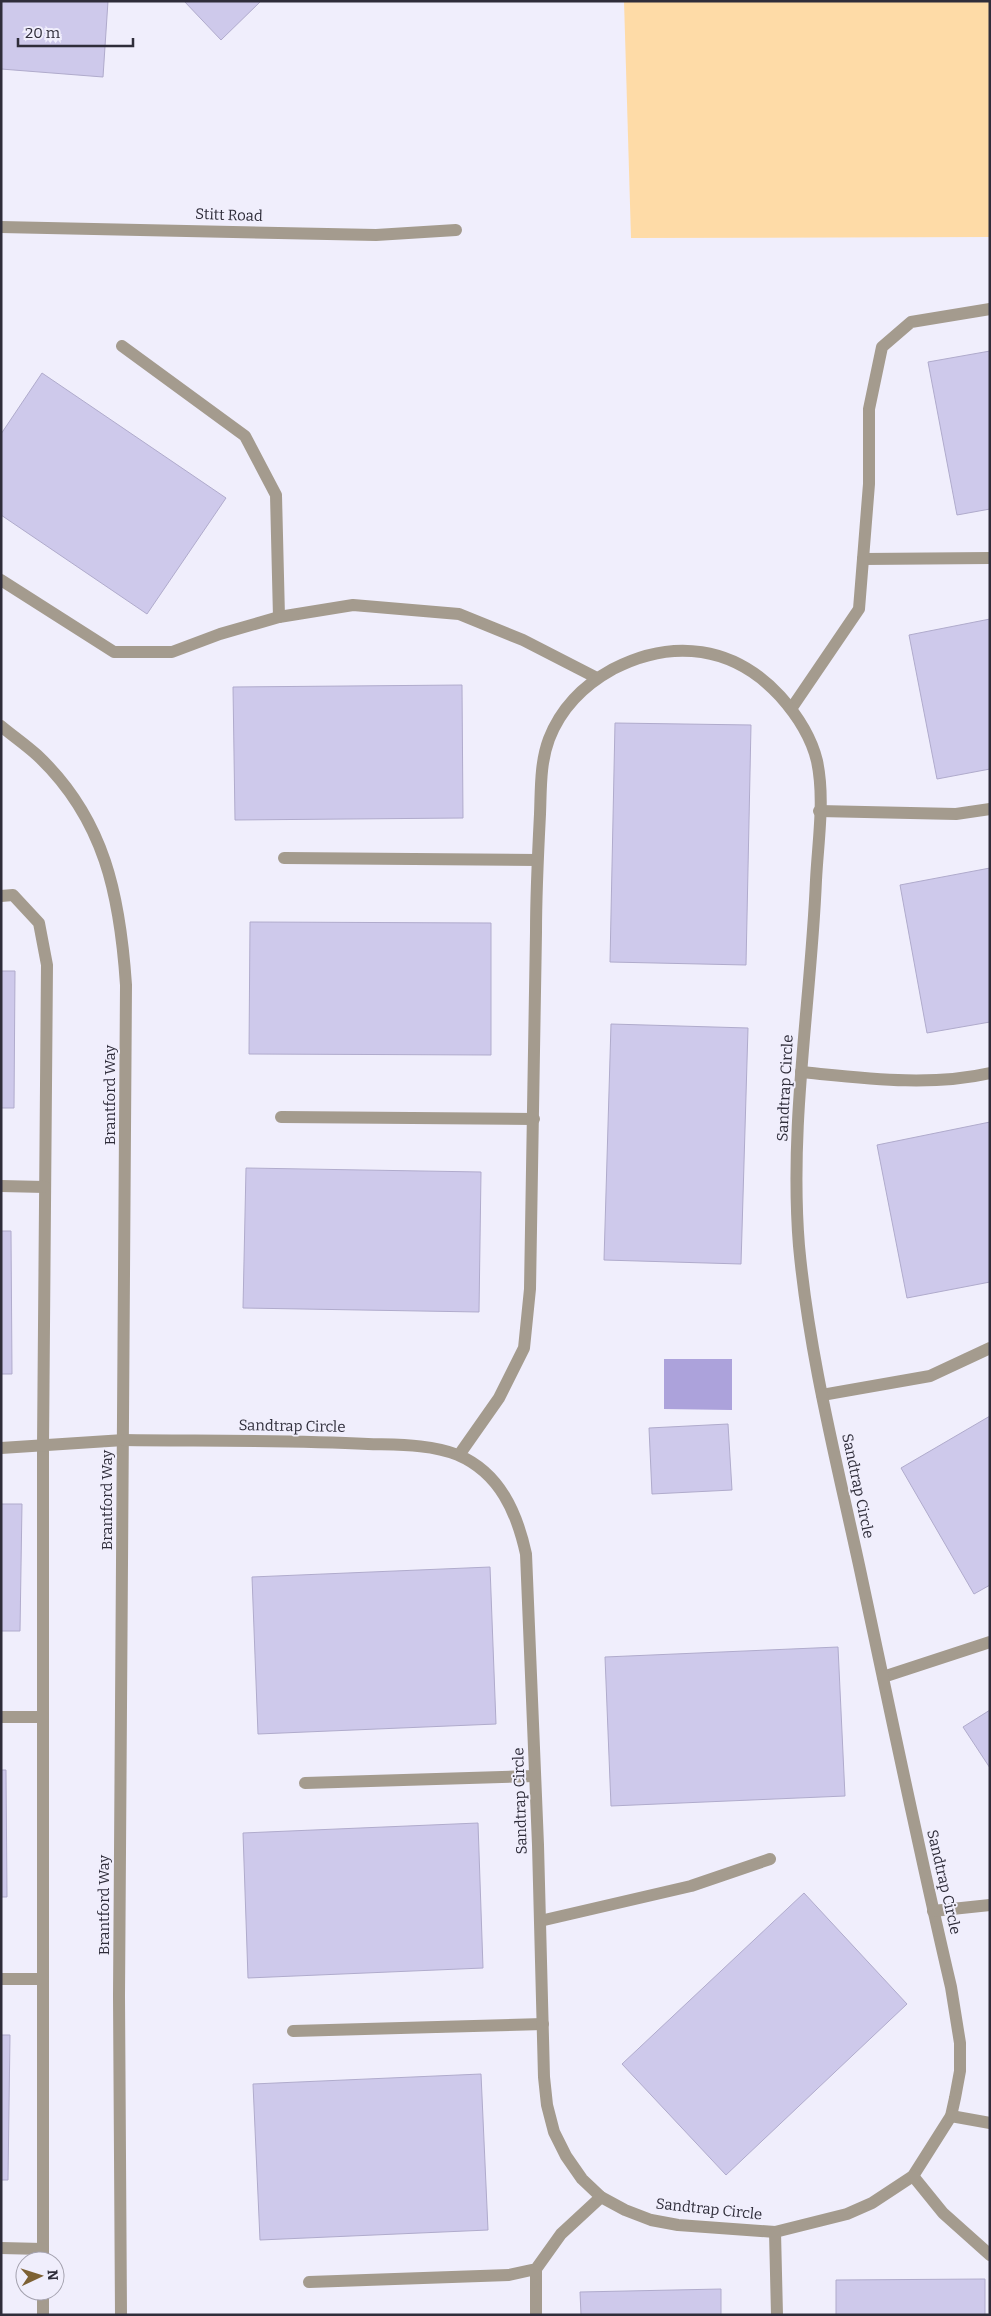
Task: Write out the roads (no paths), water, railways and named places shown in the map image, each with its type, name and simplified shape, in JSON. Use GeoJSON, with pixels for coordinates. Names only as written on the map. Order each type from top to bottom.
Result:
{"type":"FeatureCollection","features":[{"type":"Feature","properties":{"kind":"street","name":"Stitt Road"},"geometry":{"type":"LineString","coordinates":[[1,227],[376,235],[456,230]]}},
{"type":"Feature","properties":{"kind":"street"},"geometry":{"type":"LineString","coordinates":[[791,709],[859,609],[869,484],[869,409],[882,347],[911,322],[990,310]]}},
{"type":"Feature","properties":{"kind":"street"},"geometry":{"type":"LineString","coordinates":[[122,346],[245,436],[276,495],[279,617]]}},
{"type":"Feature","properties":{"kind":"street"},"geometry":{"type":"LineString","coordinates":[[863,559],[990,558]]}},
{"type":"Feature","properties":{"kind":"street"},"geometry":{"type":"LineString","coordinates":[[1,580],[114,652],[172,652],[220,634],[279,617],[353,605],[459,614],[523,640],[597,678]]}},
{"type":"Feature","properties":{"kind":"street","name":"Sandtrap Circle"},"geometry":{"type":"LineString","coordinates":[[1,1448],[124,1440],[351,1443],[430,1447],[459,1455],[486,1472],[506,1496],[520,1524],[526,1554],[544,2076],[547,2105],[554,2132],[566,2156],[582,2179],[601,2197],[625,2210],[651,2220],[678,2225],[775,2232],[846,2214],[872,2203],[913,2176],[951,2116],[960,2071],[960,2043],[951,1987],[815,1363],[800,1247],[797,1188],[801,1072],[816,899],[820,783],[816,756],[806,732],[791,709],[773,688],[752,671],[728,658],[701,651],[674,650],[648,655],[622,665],[597,678],[577,696],[560,717],[548,741],[542,768],[538,860],[530,1289],[524,1348],[499,1398],[459,1455]]}},
{"type":"Feature","properties":{"kind":"street","name":"Brantford Way"},"geometry":{"type":"LineString","coordinates":[[1,726],[38,756],[74,799],[101,847],[111,874],[122,929],[126,985],[119,1986],[121,2315]]}},
{"type":"Feature","properties":{"kind":"street"},"geometry":{"type":"LineString","coordinates":[[819,811],[956,814],[990,809]]}},
{"type":"Feature","properties":{"kind":"street"},"geometry":{"type":"LineString","coordinates":[[284,858],[538,860]]}},
{"type":"Feature","properties":{"kind":"street"},"geometry":{"type":"LineString","coordinates":[[1,896],[13,895],[39,923],[47,965],[43,1446],[43,2251]]}},
{"type":"Feature","properties":{"kind":"street"},"geometry":{"type":"LineString","coordinates":[[801,1072],[863,1078],[945,1079],[964,1079],[990,1074]]}},
{"type":"Feature","properties":{"kind":"street"},"geometry":{"type":"LineString","coordinates":[[281,1117],[534,1119]]}},
{"type":"Feature","properties":{"kind":"street"},"geometry":{"type":"LineString","coordinates":[[1,1186],[46,1187]]}},
{"type":"Feature","properties":{"kind":"street"},"geometry":{"type":"LineString","coordinates":[[822,1395],[930,1376],[990,1348]]}},
{"type":"Feature","properties":{"kind":"street"},"geometry":{"type":"LineString","coordinates":[[883,1677],[990,1642]]}},
{"type":"Feature","properties":{"kind":"street"},"geometry":{"type":"LineString","coordinates":[[1,1717],[43,1717]]}},
{"type":"Feature","properties":{"kind":"street"},"geometry":{"type":"LineString","coordinates":[[305,1783],[535,1776]]}},
{"type":"Feature","properties":{"kind":"street"},"geometry":{"type":"LineString","coordinates":[[540,1921],[691,1886],[770,1859]]}},
{"type":"Feature","properties":{"kind":"street"},"geometry":{"type":"LineString","coordinates":[[933,1911],[990,1905]]}},
{"type":"Feature","properties":{"kind":"street"},"geometry":{"type":"LineString","coordinates":[[1,1979],[43,1980]]}},
{"type":"Feature","properties":{"kind":"street"},"geometry":{"type":"LineString","coordinates":[[293,2031],[543,2024]]}},
{"type":"Feature","properties":{"kind":"street"},"geometry":{"type":"LineString","coordinates":[[951,2116],[990,2123]]}},
{"type":"Feature","properties":{"kind":"street"},"geometry":{"type":"LineString","coordinates":[[913,2176],[943,2213],[990,2255]]}},
{"type":"Feature","properties":{"kind":"street"},"geometry":{"type":"LineString","coordinates":[[536,2315],[536,2269],[561,2234],[601,2197]]}},
{"type":"Feature","properties":{"kind":"street"},"geometry":{"type":"LineString","coordinates":[[775,2232],[777,2315]]}},
{"type":"Feature","properties":{"kind":"street"},"geometry":{"type":"LineString","coordinates":[[1,2248],[19,2251]]}},
{"type":"Feature","properties":{"kind":"street"},"geometry":{"type":"LineString","coordinates":[[310,2282],[509,2275],[536,2269]]}},
{"type":"Feature","properties":{"kind":"street"},"geometry":{"type":"LineString","coordinates":[[43,2301],[43,2315]]}}]}
